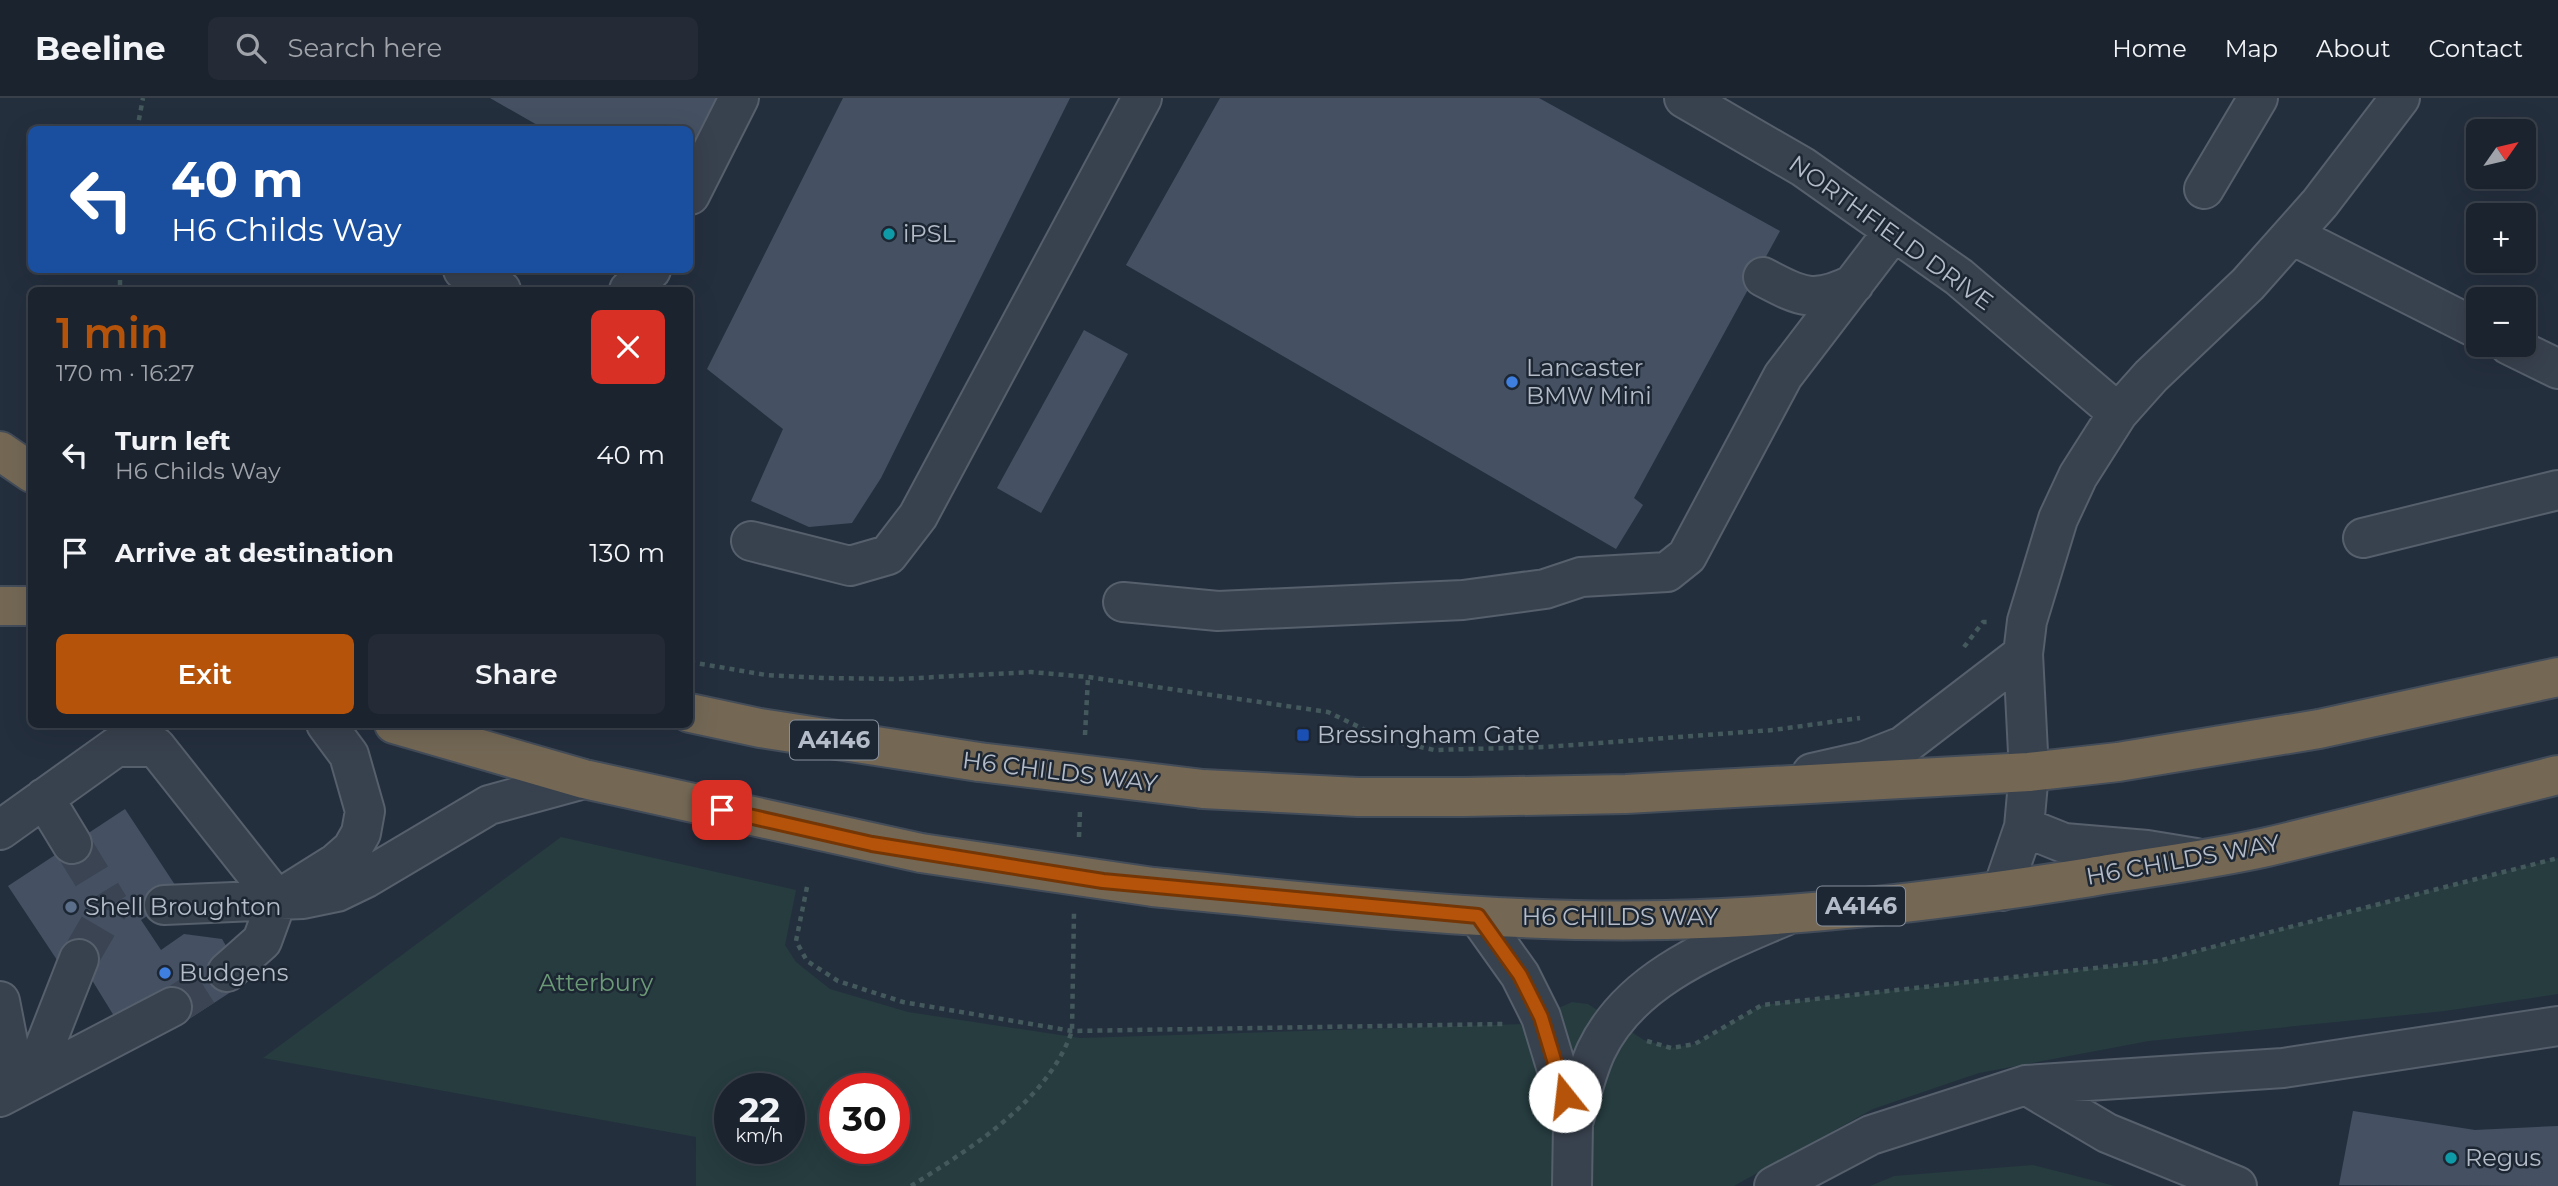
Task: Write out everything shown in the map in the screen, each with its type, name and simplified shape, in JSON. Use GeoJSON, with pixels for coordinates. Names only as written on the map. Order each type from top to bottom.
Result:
{"type":"FeatureCollection","features":[{"type":"Feature","properties":{"kind":"highway"},"geometry":{"type":"LineString","coordinates":[[0,451],[28,470]]}},
{"type":"Feature","properties":{"kind":"highway"},"geometry":{"type":"LineString","coordinates":[[0,606],[28,606]]}},
{"type":"Feature","properties":{"kind":"highway","name":"H6 CHILDS WAY"},"geometry":{"type":"LineString","coordinates":[[693,714],[760,728],[979,762],[1203,789],[1359,797],[1626,794],[1730,786],[2029,772],[2118,762],[2319,729],[2558,677]]}},
{"type":"Feature","properties":{"kind":"highway","name":"H6 CHILDS WAY"},"geometry":{"type":"LineString","coordinates":[[408,728],[584,779],[921,853],[1153,887],[1478,916],[1667,920],[1789,914],[2002,891],[2264,848],[2558,775]]}},
{"type":"Feature","properties":{"kind":"street"},"geometry":{"type":"LineString","coordinates":[[693,189],[739,98]]}},
{"type":"Feature","properties":{"kind":"street"},"geometry":{"type":"LineString","coordinates":[[751,541],[850,566],[888,555],[918,516],[1142,98]]}},
{"type":"Feature","properties":{"kind":"street"},"geometry":{"type":"LineString","coordinates":[[2204,188],[2258,98]]}},
{"type":"Feature","properties":{"kind":"street"},"geometry":{"type":"LineString","coordinates":[[2002,891],[2024,827],[2029,772],[2025,638],[2058,519],[2078,476],[2118,414],[2151,376],[2248,284],[2292,235],[2320,203],[2400,98]]}},
{"type":"Feature","properties":{"kind":"street","name":"NORTHFIELD DRIVE"},"geometry":{"type":"LineString","coordinates":[[1699,102],[1803,167],[1959,277],[2118,414]]}},
{"type":"Feature","properties":{"kind":"street"},"geometry":{"type":"LineString","coordinates":[[1123,602],[1218,611],[1463,600],[1545,589],[1581,577],[1667,572],[1687,556],[1783,376],[1893,232]]}},
{"type":"Feature","properties":{"kind":"street"},"geometry":{"type":"LineString","coordinates":[[2292,235],[2466,323]]}},
{"type":"Feature","properties":{"kind":"street"},"geometry":{"type":"LineString","coordinates":[[469,273],[495,287]]}},
{"type":"Feature","properties":{"kind":"street"},"geometry":{"type":"LineString","coordinates":[[632,287],[648,273]]}},
{"type":"Feature","properties":{"kind":"street"},"geometry":{"type":"LineString","coordinates":[[1763,277],[1804,296],[1829,296],[1854,284]]}},
{"type":"Feature","properties":{"kind":"street"},"geometry":{"type":"LineString","coordinates":[[2534,357],[2558,369]]}},
{"type":"Feature","properties":{"kind":"street"},"geometry":{"type":"LineString","coordinates":[[2363,538],[2558,490]]}},
{"type":"Feature","properties":{"kind":"street"},"geometry":{"type":"LineString","coordinates":[[1730,786],[1813,773],[1866,761],[1903,746],[1945,717],[2025,638]]}},
{"type":"Feature","properties":{"kind":"street"},"geometry":{"type":"LineString","coordinates":[[227,972],[262,941],[277,900],[336,863],[352,849],[361,833],[365,811],[359,783],[349,755],[329,728]]}},
{"type":"Feature","properties":{"kind":"street"},"geometry":{"type":"LineString","coordinates":[[0,830],[116,747],[156,747],[277,900]]}},
{"type":"Feature","properties":{"kind":"street"},"geometry":{"type":"LineString","coordinates":[[164,905],[303,899],[337,892],[366,878],[489,805],[584,779]]}},
{"type":"Feature","properties":{"kind":"street"},"geometry":{"type":"LineString","coordinates":[[44,799],[72,844]]}},
{"type":"Feature","properties":{"kind":"street"},"geometry":{"type":"LineString","coordinates":[[2024,827],[2064,843],[2147,850],[2201,859]]}},
{"type":"Feature","properties":{"kind":"street"},"geometry":{"type":"LineString","coordinates":[[1572,1186],[1573,1123],[1597,1051],[1614,1023],[1654,983],[1687,961],[1789,914]]}},
{"type":"Feature","properties":{"kind":"street"},"geometry":{"type":"LineString","coordinates":[[1478,916],[1520,975],[1541,1017],[1573,1123]]}},
{"type":"Feature","properties":{"kind":"street"},"geometry":{"type":"LineString","coordinates":[[4,1082],[41,1056],[79,959]]}},
{"type":"Feature","properties":{"kind":"street"},"geometry":{"type":"LineString","coordinates":[[0,1001],[8,1042],[4,1082]]}},
{"type":"Feature","properties":{"kind":"street"},"geometry":{"type":"LineString","coordinates":[[4,1082],[172,1007]]}},
{"type":"Feature","properties":{"kind":"street"},"geometry":{"type":"LineString","coordinates":[[1774,1186],[1871,1135],[2026,1085],[2283,1068],[2558,1026]]}},
{"type":"Feature","properties":{"kind":"street"},"geometry":{"type":"LineString","coordinates":[[2026,1085],[2108,1133],[2237,1186]]}},
{"type":"Feature","properties":{"kind":"path"},"geometry":{"type":"LineString","coordinates":[[136,98],[142,99],[138,126]]}},
{"type":"Feature","properties":{"kind":"path"},"geometry":{"type":"LineString","coordinates":[[1960,653],[1983,622],[2025,638]]}},
{"type":"Feature","properties":{"kind":"path"},"geometry":{"type":"LineString","coordinates":[[693,663],[766,675],[824,678],[898,679],[1031,671],[1088,677],[1328,712],[1384,739],[1434,750],[1533,748],[1773,730],[1834,723],[1869,715]]}},
{"type":"Feature","properties":{"kind":"path"},"geometry":{"type":"LineString","coordinates":[[1614,1023],[1644,1040],[1671,1048],[1695,1044],[1762,1005],[2158,961],[2558,858]]}},
{"type":"Feature","properties":{"kind":"path"},"geometry":{"type":"LineString","coordinates":[[807,887],[796,942],[807,961],[838,981],[903,1002],[1072,1031],[1524,1024],[1541,1017]]}},
{"type":"Feature","properties":{"kind":"path"},"geometry":{"type":"LineString","coordinates":[[911,1186],[990,1135],[1050,1071],[1065,1049],[1072,1031]]}},
{"type":"Feature","properties":{"kind":"green space","name":"Atterbury"},"geometry":{"type":"Polygon","coordinates":[[[561,837],[796,890],[785,945],[796,962],[830,989],[908,1012],[1080,1038],[1523,1024],[1572,1002],[1588,1004],[1644,1040],[1671,1048],[1695,1044],[1762,1005],[2158,961],[2558,858],[2558,994],[2445,1011],[2149,1041],[1979,1073],[1873,1109],[1734,1186],[696,1186],[696,1137],[263,1058],[561,837]]]}},
{"type":"Feature","properties":{"kind":"green space"},"geometry":{"type":"Polygon","coordinates":[[[2033,1165],[2115,1186],[1870,1186],[1894,1176],[2033,1165]]]}},
{"type":"Feature","properties":{"kind":"building"},"geometry":{"type":"Polygon","coordinates":[[[490,98],[721,98],[693,160],[693,126],[539,126],[490,98]]]}},
{"type":"Feature","properties":{"kind":"building","name":"iPSL"},"geometry":{"type":"Polygon","coordinates":[[[843,98],[1070,98],[881,478],[852,523],[809,527],[751,501],[783,429],[707,369],[843,98]]]}},
{"type":"Feature","properties":{"kind":"building","name":"Lancaster BMW Mini"},"geometry":{"type":"Polygon","coordinates":[[[1220,98],[1539,98],[1780,231],[1634,498],[1643,505],[1616,549],[1126,265],[1220,98]]]}},
{"type":"Feature","properties":{"kind":"building"},"geometry":{"type":"Polygon","coordinates":[[[1084,330],[1128,354],[1041,513],[997,488],[1084,330]]]}},
{"type":"Feature","properties":{"kind":"building"},"geometry":{"type":"Polygon","coordinates":[[[125,809],[181,894],[141,920],[161,950],[184,934],[222,939],[229,951],[217,958],[237,988],[183,1023],[164,994],[119,1024],[79,959],[63,969],[8,886],[125,809]]]}},
{"type":"Feature","properties":{"kind":"building","name":"Regus"},"geometry":{"type":"Polygon","coordinates":[[[2353,1111],[2475,1130],[2558,1126],[2558,1186],[2339,1185],[2353,1111]]]}},
{"type":"Feature","properties":{"kind":"tunnel"},"geometry":{"type":"LineString","coordinates":[[72,844],[110,906]]}},
{"type":"Feature","properties":{"kind":"tunnel"},"geometry":{"type":"LineString","coordinates":[[79,959],[110,906]]}},
{"type":"Feature","properties":{"kind":"tunnel"},"geometry":{"type":"LineString","coordinates":[[172,1007],[227,972]]}},
{"type":"Feature","properties":{"kind":"place","name":"iPSL"},"geometry":{"type":"Point","coordinates":[889,234]}},
{"type":"Feature","properties":{"kind":"place","name":"Lancaster BMW Mini"},"geometry":{"type":"Point","coordinates":[1512,382]}},
{"type":"Feature","properties":{"kind":"place","name":"Bressingham Gate"},"geometry":{"type":"Point","coordinates":[1303,735]}},
{"type":"Feature","properties":{"kind":"place","name":"Shell Broughton"},"geometry":{"type":"Point","coordinates":[71,907]}},
{"type":"Feature","properties":{"kind":"place","name":"Budgens"},"geometry":{"type":"Point","coordinates":[165,973]}},
{"type":"Feature","properties":{"kind":"place","name":"Regus"},"geometry":{"type":"Point","coordinates":[2451,1158]}},
{"type":"Feature","properties":{"kind":"route"},"geometry":{"type":"LineString","coordinates":[[722,810],[872,844],[1103,881],[1478,916],[1520,975],[1541,1017],[1565,1096]]}}]}
